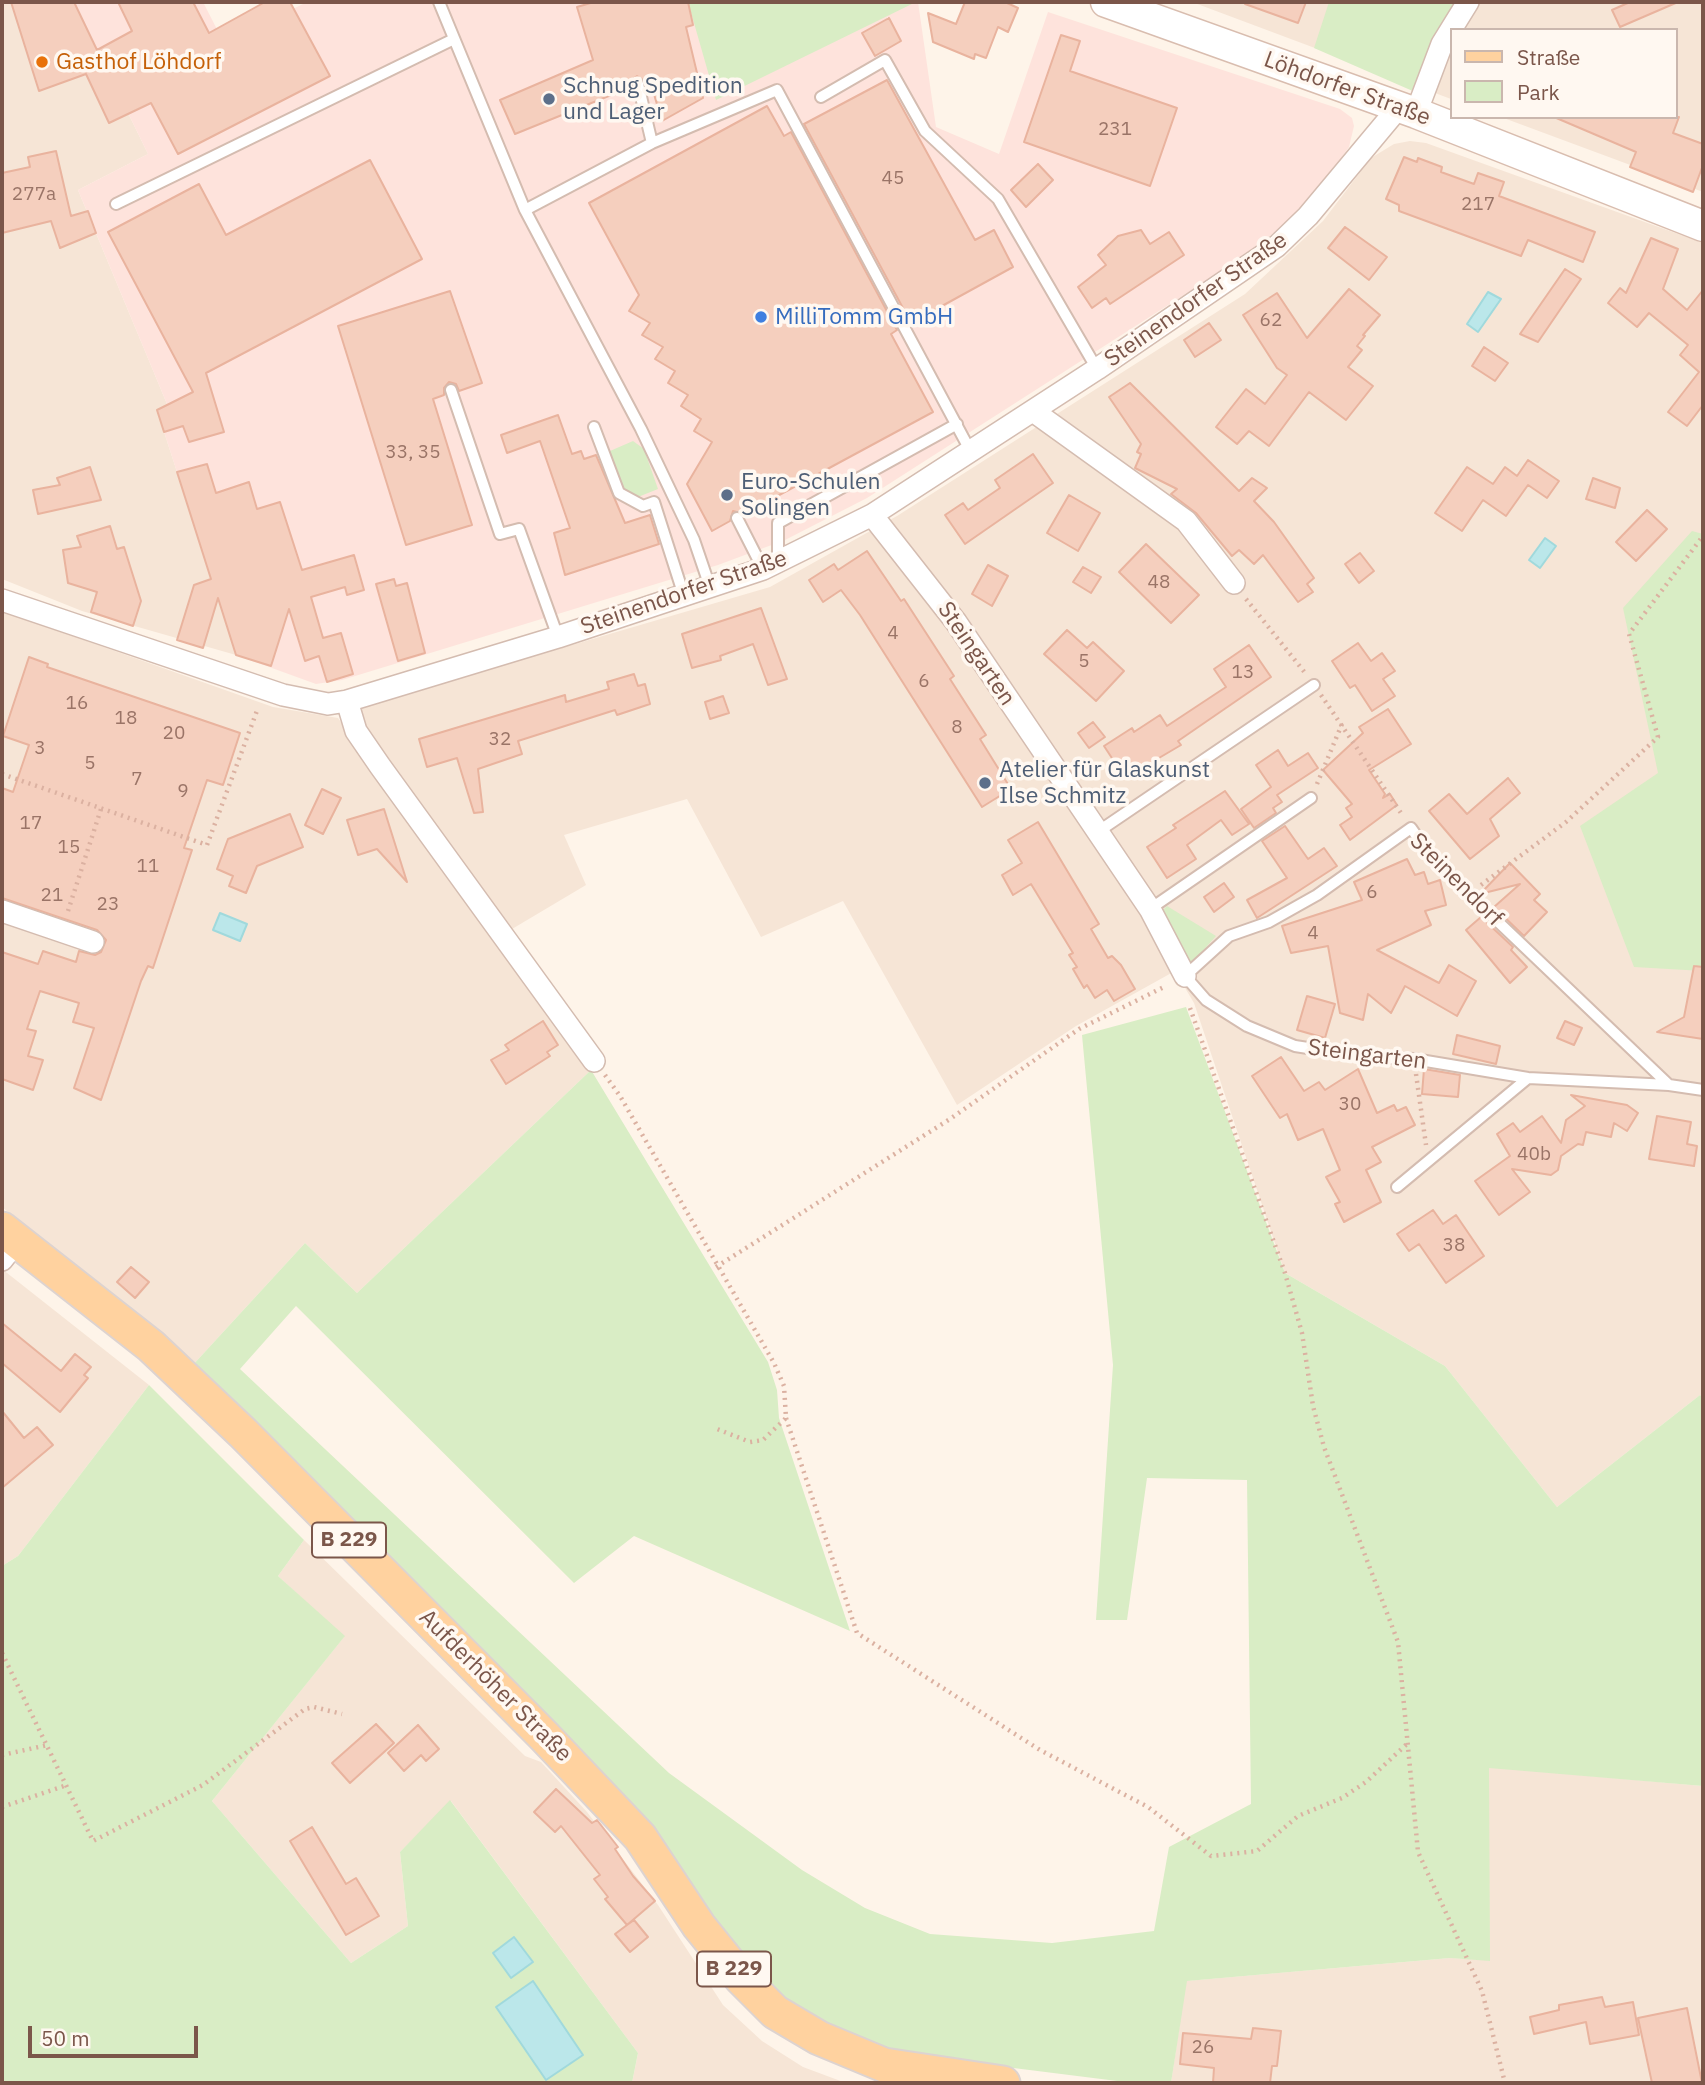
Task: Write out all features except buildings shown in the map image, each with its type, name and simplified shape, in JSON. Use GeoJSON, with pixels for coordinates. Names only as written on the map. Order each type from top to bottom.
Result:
{"type":"FeatureCollection","features":[{"type":"Feature","properties":{"kind":"main road","name":"Löhdorfer Straße"},"geometry":{"type":"LineString","coordinates":[[1106,2],[1407,110],[1703,226]]}},
{"type":"Feature","properties":{"kind":"main road","name":"Aufderhöher Straße"},"geometry":{"type":"LineString","coordinates":[[7,1243],[151,1346],[243,1433],[544,1736],[640,1837],[699,1926],[741,1978],[775,2012],[819,2038],[884,2065],[1003,2083]]}},
{"type":"Feature","properties":{"kind":"street","name":"Steinendorfer Straße"},"geometry":{"type":"LineString","coordinates":[[1452,28],[1468,2]]}},
{"type":"Feature","properties":{"kind":"street","name":"Steinendorfer Straße"},"geometry":{"type":"LineString","coordinates":[[3,604],[309,703],[347,701],[558,637],[771,567],[872,516],[1097,369],[1278,246],[1407,110],[1450,31]]}},
{"type":"Feature","properties":{"kind":"street"},"geometry":{"type":"LineString","coordinates":[[1033,411],[1186,521],[1234,583]]}},
{"type":"Feature","properties":{"kind":"street","name":"Steingarten"},"geometry":{"type":"LineString","coordinates":[[872,516],[949,612],[1096,833],[1150,909],[1185,976]]}},
{"type":"Feature","properties":{"kind":"street"},"geometry":{"type":"LineString","coordinates":[[347,701],[356,731],[594,1061]]}},
{"type":"Feature","properties":{"kind":"street"},"geometry":{"type":"LineString","coordinates":[[2,911],[93,942]]}},
{"type":"Feature","properties":{"kind":"lane"},"geometry":{"type":"LineString","coordinates":[[439,2],[526,210],[641,429],[695,540],[710,587]]}},
{"type":"Feature","properties":{"kind":"lane"},"geometry":{"type":"LineString","coordinates":[[116,204],[454,39]]}},
{"type":"Feature","properties":{"kind":"lane"},"geometry":{"type":"LineString","coordinates":[[821,97],[885,60],[925,131],[998,199],[1097,369]]}},
{"type":"Feature","properties":{"kind":"lane"},"geometry":{"type":"LineString","coordinates":[[638,84],[652,143]]}},
{"type":"Feature","properties":{"kind":"lane"},"geometry":{"type":"LineString","coordinates":[[526,210],[652,143],[777,90],[971,452]]}},
{"type":"Feature","properties":{"kind":"lane"},"geometry":{"type":"LineString","coordinates":[[451,390],[500,534],[519,528],[558,637]]}},
{"type":"Feature","properties":{"kind":"lane"},"geometry":{"type":"LineString","coordinates":[[771,567],[778,523],[957,424]]}},
{"type":"Feature","properties":{"kind":"lane"},"geometry":{"type":"LineString","coordinates":[[594,426],[619,493],[643,506],[654,502],[684,596]]}},
{"type":"Feature","properties":{"kind":"lane"},"geometry":{"type":"LineString","coordinates":[[737,518],[771,567]]}},
{"type":"Feature","properties":{"kind":"lane"},"geometry":{"type":"LineString","coordinates":[[1096,833],[1314,685]]}},
{"type":"Feature","properties":{"kind":"lane"},"geometry":{"type":"LineString","coordinates":[[1150,909],[1311,798]]}},
{"type":"Feature","properties":{"kind":"lane","name":"Steinendorf"},"geometry":{"type":"LineString","coordinates":[[1185,976],[1229,936],[1269,922],[1317,895],[1411,828],[1427,850],[1469,894],[1669,1084]]}},
{"type":"Feature","properties":{"kind":"lane","name":"Steingarten"},"geometry":{"type":"LineString","coordinates":[[1185,976],[1206,999],[1270,1037],[1317,1051],[1414,1059],[1528,1078],[1669,1084],[1703,1090]]}},
{"type":"Feature","properties":{"kind":"lane"},"geometry":{"type":"LineString","coordinates":[[1397,1187],[1528,1078]]}},
{"type":"Feature","properties":{"kind":"path"},"geometry":{"type":"LineString","coordinates":[[1469,894],[1566,822],[1658,737],[1629,634],[1703,536]]}},
{"type":"Feature","properties":{"kind":"path"},"geometry":{"type":"LineString","coordinates":[[1234,583],[1314,685],[1411,828]]}},
{"type":"Feature","properties":{"kind":"path"},"geometry":{"type":"LineString","coordinates":[[2,774],[207,845],[265,690]]}},
{"type":"Feature","properties":{"kind":"path"},"geometry":{"type":"LineString","coordinates":[[1311,798],[1342,724]]}},
{"type":"Feature","properties":{"kind":"path"},"geometry":{"type":"LineString","coordinates":[[61,931],[101,808]]}},
{"type":"Feature","properties":{"kind":"path"},"geometry":{"type":"LineString","coordinates":[[716,1267],[950,1119],[1079,1029],[1185,976],[1190,1007],[1285,1273],[1302,1333],[1312,1406],[1324,1447],[1398,1642],[1410,1742],[1418,1852],[1482,1991],[1505,2083]]}},
{"type":"Feature","properties":{"kind":"path"},"geometry":{"type":"LineString","coordinates":[[1414,1059],[1428,1159]]}},
{"type":"Feature","properties":{"kind":"path"},"geometry":{"type":"LineString","coordinates":[[594,1061],[620,1096],[716,1267],[774,1363],[783,1386],[786,1418],[857,1633],[1040,1750],[1148,1808],[1211,1856],[1257,1851],[1298,1816],[1342,1798],[1366,1782],[1410,1742]]}},
{"type":"Feature","properties":{"kind":"path"},"geometry":{"type":"LineString","coordinates":[[717,1429],[750,1442],[763,1440],[786,1418]]}},
{"type":"Feature","properties":{"kind":"path"},"geometry":{"type":"LineString","coordinates":[[2,1653],[93,1841],[203,1785],[305,1709],[314,1707],[342,1714]]}},
{"type":"Feature","properties":{"kind":"path"},"geometry":{"type":"LineString","coordinates":[[2,1755],[48,1745]]}},
{"type":"Feature","properties":{"kind":"path"},"geometry":{"type":"LineString","coordinates":[[2,1807],[67,1785]]}},
{"type":"Feature","properties":{"kind":"shaded area"},"geometry":{"type":"Polygon","coordinates":[[[2,2],[74,2],[148,154],[78,190],[167,404],[157,410],[236,655],[82,611],[2,579],[2,2]]]}},
{"type":"Feature","properties":{"kind":"shaded area"},"geometry":{"type":"Polygon","coordinates":[[[74,2],[203,2],[224,43],[307,2],[918,2],[936,127],[999,154],[1048,12],[1340,109],[1352,118],[1354,126],[1349,147],[1325,181],[1288,222],[1237,261],[867,498],[785,540],[718,565],[342,680],[316,684],[236,655],[157,410],[167,404],[78,190],[148,154],[74,2]]]}},
{"type":"Feature","properties":{"kind":"shaded area"},"geometry":{"type":"Polygon","coordinates":[[[1192,2],[1703,2],[1703,192],[1506,119],[1677,119],[1677,28],[1450,28],[1450,99],[1192,2]]]}},
{"type":"Feature","properties":{"kind":"shaded area"},"geometry":{"type":"Polygon","coordinates":[[[1410,141],[1426,143],[1703,243],[1703,1398],[1700,1395],[1557,1507],[1445,1366],[1285,1273],[1194,1003],[1175,971],[1076,1026],[957,1105],[843,901],[761,937],[687,799],[564,835],[586,885],[507,932],[362,727],[357,708],[770,587],[897,516],[1245,294],[1323,221],[1371,158],[1394,144],[1410,141]]]}},
{"type":"Feature","properties":{"kind":"shaded area"},"geometry":{"type":"Polygon","coordinates":[[[2,611],[273,707],[338,718],[591,1070],[357,1293],[305,1243],[191,1367],[120,1303],[2,1207],[2,611]]]}},
{"type":"Feature","properties":{"kind":"shaded area"},"geometry":{"type":"Polygon","coordinates":[[[2,1269],[149,1385],[18,1556],[2,1566],[2,1269]]]}},
{"type":"Feature","properties":{"kind":"shaded area"},"geometry":{"type":"Polygon","coordinates":[[[304,1540],[525,1756],[541,1762],[587,1812],[658,1905],[723,2005],[762,2041],[803,2067],[846,2083],[632,2083],[638,2053],[451,1801],[400,1852],[408,1926],[351,1963],[212,1801],[344,1637],[278,1576],[304,1540]]]}},
{"type":"Feature","properties":{"kind":"shaded area"},"geometry":{"type":"Polygon","coordinates":[[[1489,1767],[1703,1786],[1703,2083],[1171,2083],[1186,1981],[1450,1958],[1489,1960],[1489,1767]]]}},
{"type":"Feature","properties":{"kind":"green space"},"geometry":{"type":"Polygon","coordinates":[[[688,2],[916,2],[716,100],[688,2]]]}},
{"type":"Feature","properties":{"kind":"green space"},"geometry":{"type":"Polygon","coordinates":[[[1329,2],[1459,2],[1415,92],[1314,48],[1329,2]]]}},
{"type":"Feature","properties":{"kind":"green space"},"geometry":{"type":"Polygon","coordinates":[[[633,441],[644,449],[658,489],[638,497],[623,490],[610,451],[633,441]]]}},
{"type":"Feature","properties":{"kind":"green space"},"geometry":{"type":"Polygon","coordinates":[[[1692,531],[1703,534],[1703,971],[1634,967],[1580,826],[1658,773],[1623,608],[1692,531]]]}},
{"type":"Feature","properties":{"kind":"green space"},"geometry":{"type":"Polygon","coordinates":[[[1167,906],[1216,936],[1190,965],[1160,913],[1167,906]]]}},
{"type":"Feature","properties":{"kind":"green space"},"geometry":{"type":"Polygon","coordinates":[[[1186,1007],[1285,1273],[1445,1366],[1557,1507],[1700,1395],[1703,1398],[1703,1786],[1489,1768],[1490,1961],[1450,1958],[1187,1981],[1171,2083],[1133,2083],[902,2054],[833,2032],[773,1995],[191,1367],[305,1243],[357,1293],[591,1070],[768,1362],[777,1390],[779,1418],[850,1631],[634,1536],[574,1583],[296,1306],[240,1369],[669,1773],[802,1870],[865,1908],[930,1934],[1052,1943],[1154,1931],[1169,1847],[1251,1804],[1247,1480],[1147,1478],[1127,1620],[1096,1620],[1113,1365],[1082,1035],[1186,1007]]]}},
{"type":"Feature","properties":{"kind":"green space"},"geometry":{"type":"Polygon","coordinates":[[[149,1385],[304,1540],[278,1576],[345,1636],[212,1801],[351,1963],[408,1926],[400,1852],[450,1800],[638,2053],[632,2083],[2,2083],[2,1566],[18,1556],[149,1385]]]}},
{"type":"Feature","properties":{"kind":"water"},"geometry":{"type":"Polygon","coordinates":[[[1488,292],[1501,299],[1478,332],[1467,324],[1488,292]]]}},
{"type":"Feature","properties":{"kind":"water"},"geometry":{"type":"Polygon","coordinates":[[[1545,538],[1556,546],[1540,568],[1529,560],[1545,538]]]}},
{"type":"Feature","properties":{"kind":"water"},"geometry":{"type":"Polygon","coordinates":[[[220,913],[247,924],[240,941],[213,930],[220,913]]]}},
{"type":"Feature","properties":{"kind":"water"},"geometry":{"type":"Polygon","coordinates":[[[514,1937],[533,1962],[511,1978],[493,1953],[514,1937]]]}},
{"type":"Feature","properties":{"kind":"water"},"geometry":{"type":"Polygon","coordinates":[[[533,1981],[583,2055],[546,2080],[496,2007],[533,1981]]]}},
{"type":"Feature","properties":{"kind":"place","name":"Gasthof Löhdorf"},"geometry":{"type":"Point","coordinates":[42,62]}},
{"type":"Feature","properties":{"kind":"place","name":"Schnug Spedition und Lager"},"geometry":{"type":"Point","coordinates":[549,99]}},
{"type":"Feature","properties":{"kind":"place","name":"MilliTomm GmbH"},"geometry":{"type":"Point","coordinates":[761,317]}},
{"type":"Feature","properties":{"kind":"place","name":"Euro-Schulen Solingen"},"geometry":{"type":"Point","coordinates":[727,495]}},
{"type":"Feature","properties":{"kind":"place","name":"Atelier für Glaskunst Ilse Schmitz"},"geometry":{"type":"Point","coordinates":[985,783]}}]}
